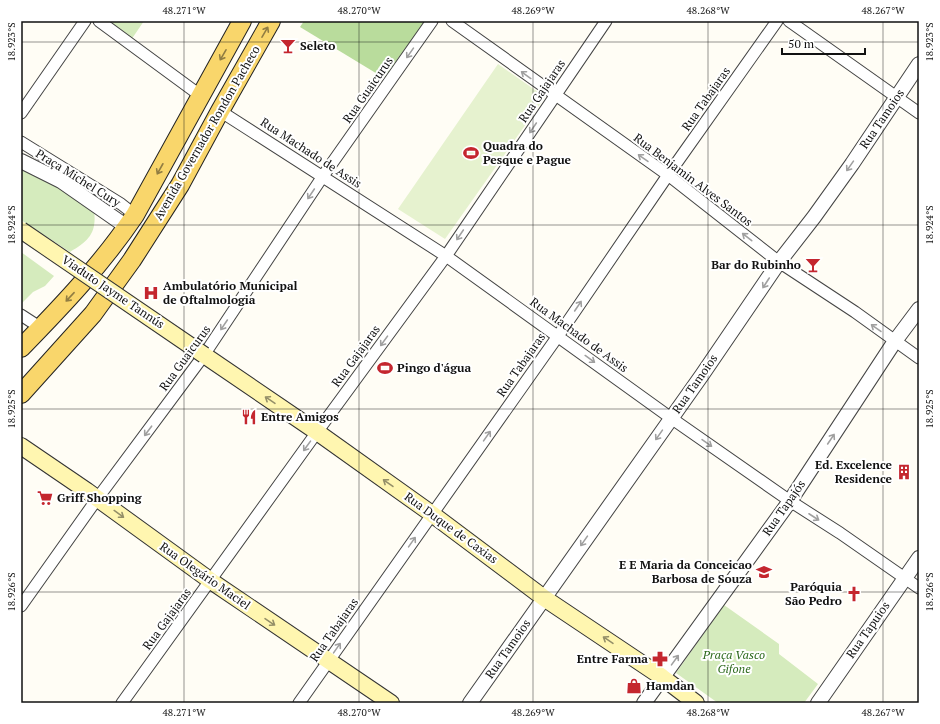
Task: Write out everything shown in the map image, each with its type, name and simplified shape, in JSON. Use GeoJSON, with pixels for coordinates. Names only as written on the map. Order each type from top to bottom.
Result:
{"type":"FeatureCollection","features":[{"type":"Feature","properties":{"kind":"main road","name":"Avenida Governador Rondon Pacheco"},"geometry":{"type":"LineString","coordinates":[[21,348],[102,262],[131,221],[242,21]]}},
{"type":"Feature","properties":{"kind":"main road","name":"Avenida Governador Rondon Pacheco"},"geometry":{"type":"LineString","coordinates":[[21,394],[93,314],[132,260],[180,185],[271,21]]}},
{"type":"Feature","properties":{"kind":"main road","name":"Viaduto Jayme Tannús"},"geometry":{"type":"LineString","coordinates":[[21,230],[204,355]]}},
{"type":"Feature","properties":{"kind":"main road","name":"Rua Duque de Caxias"},"geometry":{"type":"LineString","coordinates":[[204,355],[317,432],[432,514],[544,598],[662,677],[696,703]]}},
{"type":"Feature","properties":{"kind":"main road","name":"Rua Olegário Maciel"},"geometry":{"type":"LineString","coordinates":[[21,446],[211,581],[391,703]]}},
{"type":"Feature","properties":{"kind":"street"},"geometry":{"type":"LineString","coordinates":[[21,113],[85,21]]}},
{"type":"Feature","properties":{"kind":"street"},"geometry":{"type":"LineString","coordinates":[[99,21],[201,96]]}},
{"type":"Feature","properties":{"kind":"street","name":"Rua Guaicurus"},"geometry":{"type":"LineString","coordinates":[[21,606],[92,495],[204,355],[323,176],[432,21]]}},
{"type":"Feature","properties":{"kind":"street","name":"Rua Benjamin Alves Santos"},"geometry":{"type":"LineString","coordinates":[[452,21],[555,96],[668,175],[779,262],[919,358]]}},
{"type":"Feature","properties":{"kind":"street","name":"Rua Gajajaras"},"geometry":{"type":"LineString","coordinates":[[122,703],[446,256],[606,21]]}},
{"type":"Feature","properties":{"kind":"street","name":"Rua Tabajaras"},"geometry":{"type":"LineString","coordinates":[[299,703],[558,336],[668,175],[777,21]]}},
{"type":"Feature","properties":{"kind":"street"},"geometry":{"type":"LineString","coordinates":[[788,21],[919,113]]}},
{"type":"Feature","properties":{"kind":"street","name":"Rua Tamoios"},"geometry":{"type":"LineString","coordinates":[[470,703],[764,286],[779,262],[852,164],[919,64]]}},
{"type":"Feature","properties":{"kind":"street","name":"Rua Machado de Assis"},"geometry":{"type":"LineString","coordinates":[[220,111],[446,256],[671,418],[919,588]]}},
{"type":"Feature","properties":{"kind":"street","name":"Praça Michel Cury"},"geometry":{"type":"LineString","coordinates":[[21,142],[121,204],[131,221]]}},
{"type":"Feature","properties":{"kind":"street","name":"Praça Michel Cury"},"geometry":{"type":"LineString","coordinates":[[21,161],[62,181],[131,221]]}},
{"type":"Feature","properties":{"kind":"street","name":"Rua Tapajós"},"geometry":{"type":"LineString","coordinates":[[644,703],[790,501],[895,341],[919,309]]}},
{"type":"Feature","properties":{"kind":"street"},"geometry":{"type":"LineString","coordinates":[[21,315],[40,328]]}},
{"type":"Feature","properties":{"kind":"street","name":"Rua Tapuios"},"geometry":{"type":"LineString","coordinates":[[818,703],[919,558]]}},
{"type":"Feature","properties":{"kind":"green space"},"geometry":{"type":"Polygon","coordinates":[[[105,21],[144,21],[131,40],[105,21]]]}},
{"type":"Feature","properties":{"kind":"green space"},"geometry":{"type":"Polygon","coordinates":[[[304,21],[425,21],[384,78],[300,27],[304,21]]]}},
{"type":"Feature","properties":{"kind":"green space","name":"Quadra do Pesque e Pague"},"geometry":{"type":"Polygon","coordinates":[[[498,64],[545,97],[445,239],[398,209],[498,64]]]}},
{"type":"Feature","properties":{"kind":"green space"},"geometry":{"type":"Polygon","coordinates":[[[21,164],[94,210],[94,225],[90,236],[82,244],[70,252],[21,220],[21,164]]]}},
{"type":"Feature","properties":{"kind":"green space"},"geometry":{"type":"Polygon","coordinates":[[[21,252],[54,276],[45,286],[33,292],[21,304],[21,252]]]}},
{"type":"Feature","properties":{"kind":"green space","name":"Praça Vasco Gifone"},"geometry":{"type":"Polygon","coordinates":[[[724,605],[779,644],[779,654],[818,684],[804,703],[718,703],[676,673],[724,605]]]}},
{"type":"Feature","properties":{"kind":"place","name":"Seleto"},"geometry":{"type":"Point","coordinates":[288,46]}},
{"type":"Feature","properties":{"kind":"place","name":"Quadra do Pesque e Pague"},"geometry":{"type":"Point","coordinates":[471,153]}},
{"type":"Feature","properties":{"kind":"place","name":"Bar do Rubinho"},"geometry":{"type":"Point","coordinates":[813,265]}},
{"type":"Feature","properties":{"kind":"place","name":"Ambulatório Municipal de Oftalmologia"},"geometry":{"type":"Point","coordinates":[151,293]}},
{"type":"Feature","properties":{"kind":"place","name":"Pingo d'água"},"geometry":{"type":"Point","coordinates":[385,368]}},
{"type":"Feature","properties":{"kind":"place","name":"Entre Amigos"},"geometry":{"type":"Point","coordinates":[249,417]}},
{"type":"Feature","properties":{"kind":"place","name":"Ed. Excelence Residence"},"geometry":{"type":"Point","coordinates":[904,472]}},
{"type":"Feature","properties":{"kind":"place","name":"Griff Shopping"},"geometry":{"type":"Point","coordinates":[45,498]}},
{"type":"Feature","properties":{"kind":"place","name":"E E Maria da Conceicao Barbosa de Souza"},"geometry":{"type":"Point","coordinates":[764,572]}},
{"type":"Feature","properties":{"kind":"place","name":"Paróquia São Pedro"},"geometry":{"type":"Point","coordinates":[854,594]}},
{"type":"Feature","properties":{"kind":"place","name":"Entre Farma"},"geometry":{"type":"Point","coordinates":[660,659]}},
{"type":"Feature","properties":{"kind":"place","name":"Hamdan"},"geometry":{"type":"Point","coordinates":[634,686]}}]}
